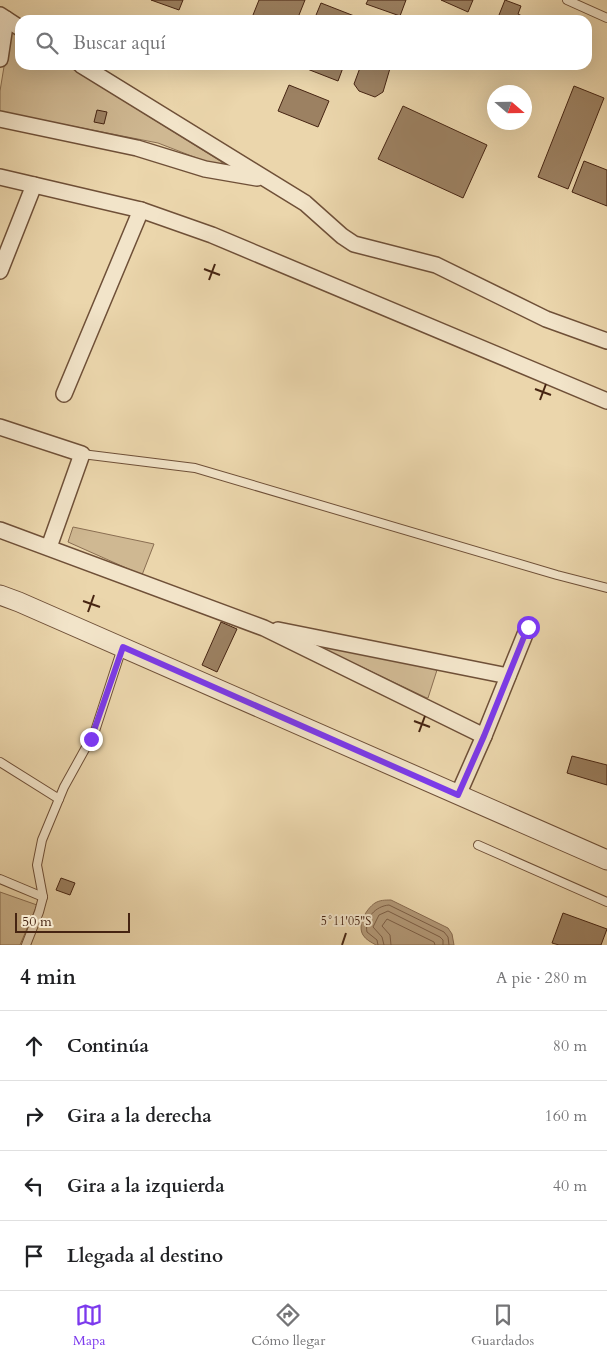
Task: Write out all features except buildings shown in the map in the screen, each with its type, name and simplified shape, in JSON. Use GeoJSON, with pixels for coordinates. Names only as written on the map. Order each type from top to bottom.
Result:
{"type":"FeatureCollection","features":[{"type":"Feature","properties":{"kind":"street"},"geometry":{"type":"LineString","coordinates":[[0,59],[3,17],[15,25]]}},
{"type":"Feature","properties":{"kind":"street"},"geometry":{"type":"LineString","coordinates":[[89,70],[305,204],[354,244],[436,265],[546,319],[607,341]]}},
{"type":"Feature","properties":{"kind":"street"},"geometry":{"type":"LineString","coordinates":[[0,118],[137,148],[205,169],[264,178]]}},
{"type":"Feature","properties":{"kind":"street"},"geometry":{"type":"LineString","coordinates":[[0,177],[141,210],[212,235],[607,401]]}},
{"type":"Feature","properties":{"kind":"street"},"geometry":{"type":"LineString","coordinates":[[0,271],[34,185]]}},
{"type":"Feature","properties":{"kind":"street"},"geometry":{"type":"LineString","coordinates":[[64,394],[141,210]]}},
{"type":"Feature","properties":{"kind":"street"},"geometry":{"type":"LineString","coordinates":[[0,427],[82,454],[49,547]]}},
{"type":"Feature","properties":{"kind":"street"},"geometry":{"type":"LineString","coordinates":[[0,530],[264,628],[484,736]]}},
{"type":"Feature","properties":{"kind":"street"},"geometry":{"type":"LineString","coordinates":[[0,595],[123,647],[607,860]]}},
{"type":"Feature","properties":{"kind":"street"},"geometry":{"type":"LineString","coordinates":[[458,795],[528,627]]}},
{"type":"Feature","properties":{"kind":"street"},"geometry":{"type":"LineString","coordinates":[[264,628],[294,632],[508,676]]}},
{"type":"Feature","properties":{"kind":"lane"},"geometry":{"type":"LineString","coordinates":[[568,0],[607,18]]}},
{"type":"Feature","properties":{"kind":"lane"},"geometry":{"type":"LineString","coordinates":[[82,454],[195,468],[557,575],[607,588]]}},
{"type":"Feature","properties":{"kind":"lane"},"geometry":{"type":"LineString","coordinates":[[26,945],[43,897],[37,865],[42,840],[59,799],[95,731],[123,647]]}},
{"type":"Feature","properties":{"kind":"lane"},"geometry":{"type":"LineString","coordinates":[[0,762],[59,799]]}},
{"type":"Feature","properties":{"kind":"lane"},"geometry":{"type":"LineString","coordinates":[[478,845],[607,902]]}},
{"type":"Feature","properties":{"kind":"lane"},"geometry":{"type":"LineString","coordinates":[[0,879],[43,897]]}},
{"type":"Feature","properties":{"kind":"shaded area"},"geometry":{"type":"Polygon","coordinates":[[[10,30],[15,34],[15,70],[74,70],[222,162],[220,167],[158,143],[0,112],[0,91],[10,30]]]}},
{"type":"Feature","properties":{"kind":"shaded area"},"geometry":{"type":"Polygon","coordinates":[[[73,527],[154,544],[142,575],[68,542],[73,527]]]}},
{"type":"Feature","properties":{"kind":"shaded area"},"geometry":{"type":"Polygon","coordinates":[[[303,639],[437,670],[428,698],[427,698],[303,639]]]}},
{"type":"Feature","properties":{"kind":"shaded area"},"geometry":{"type":"Polygon","coordinates":[[[0,892],[37,905],[20,945],[0,945],[0,892]]]}},
{"type":"Feature","properties":{"kind":"water"},"geometry":{"type":"Polygon","coordinates":[[[391,900],[448,928],[452,934],[454,945],[376,945],[369,941],[361,931],[366,913],[377,902],[391,900]]]}},
{"type":"Feature","properties":{"kind":"route"},"geometry":{"type":"LineString","coordinates":[[91,739],[123,647],[458,795],[528,627]]}}]}
